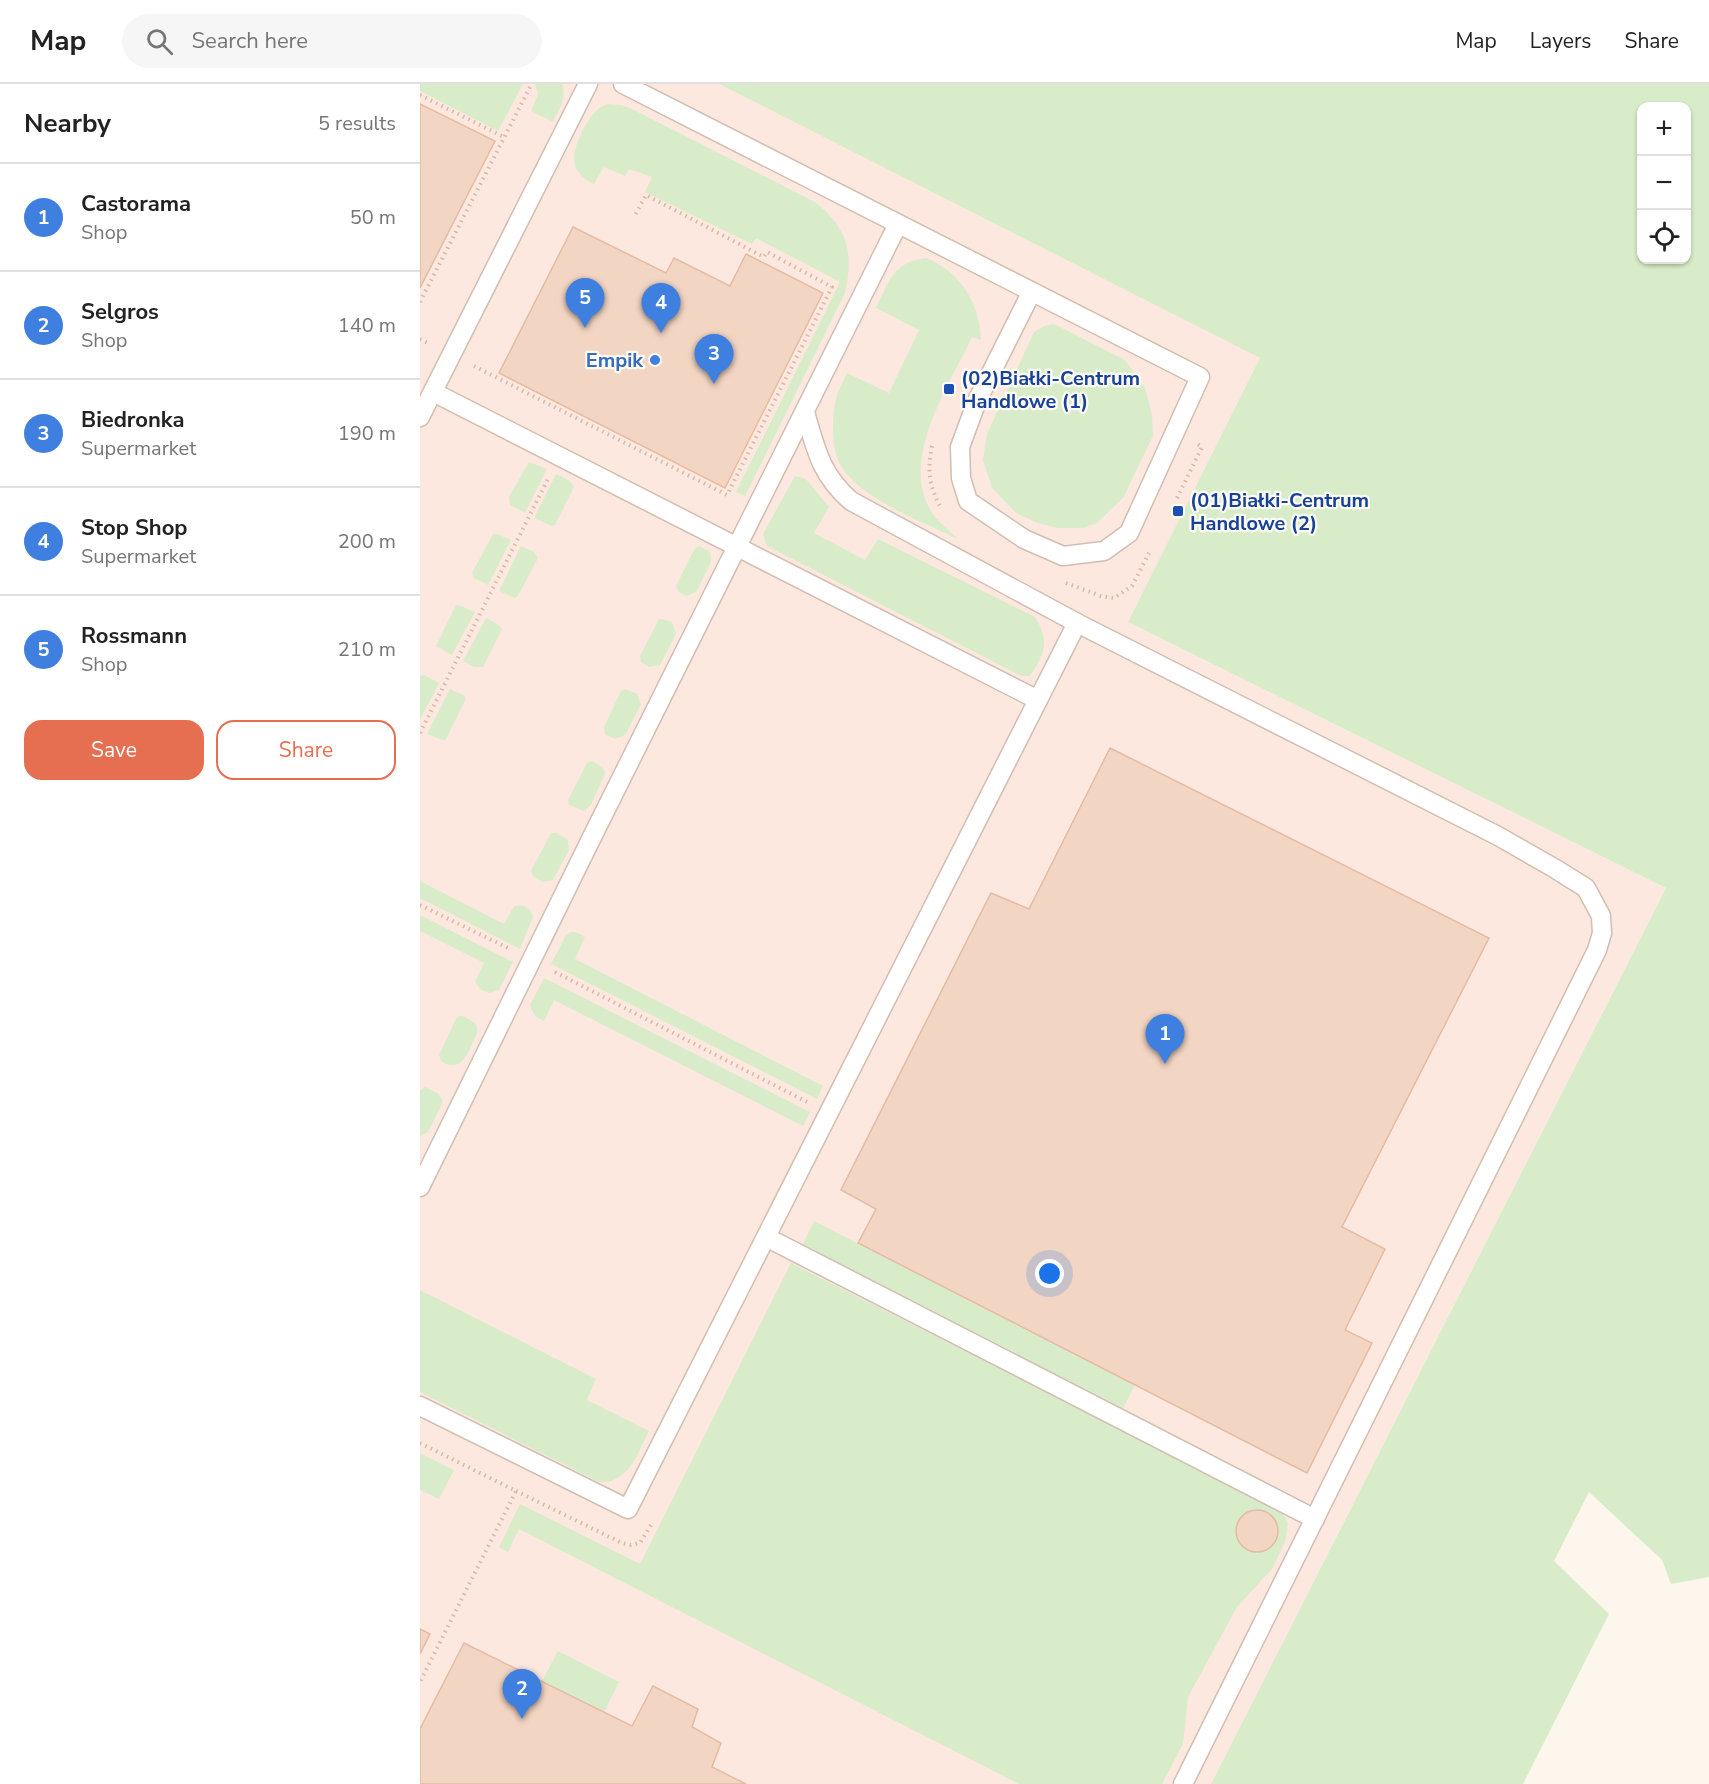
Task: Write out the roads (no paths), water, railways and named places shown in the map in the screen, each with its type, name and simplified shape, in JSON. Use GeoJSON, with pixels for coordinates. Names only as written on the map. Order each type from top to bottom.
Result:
{"type":"FeatureCollection","features":[{"type":"Feature","properties":{"kind":"lane"},"geometry":{"type":"LineString","coordinates":[[420,417],[588,84]]}},
{"type":"Feature","properties":{"kind":"lane"},"geometry":{"type":"LineString","coordinates":[[623,84],[1200,377],[1129,533],[1104,551],[1063,556],[1024,539],[968,501],[961,478],[960,447],[977,401],[1030,292]]}},
{"type":"Feature","properties":{"kind":"lane"},"geometry":{"type":"LineString","coordinates":[[420,1187],[898,224]]}},
{"type":"Feature","properties":{"kind":"lane"},"geometry":{"type":"LineString","coordinates":[[433,392],[1038,700]]}},
{"type":"Feature","properties":{"kind":"lane"},"geometry":{"type":"LineString","coordinates":[[805,412],[819,461],[834,487],[851,501],[1077,623],[1498,836],[1586,888],[1601,916],[1602,933],[1597,950],[1183,1784]]}},
{"type":"Feature","properties":{"kind":"lane"},"geometry":{"type":"LineString","coordinates":[[420,1406],[628,1509],[1077,623]]}},
{"type":"Feature","properties":{"kind":"lane"},"geometry":{"type":"LineString","coordinates":[[766,1238],[1315,1519]]}},
{"type":"Feature","properties":{"kind":"place","name":"Rossmann"},"geometry":{"type":"Point","coordinates":[585,328]}},
{"type":"Feature","properties":{"kind":"place","name":"Stop Shop"},"geometry":{"type":"Point","coordinates":[661,333]}},
{"type":"Feature","properties":{"kind":"place","name":"Empik"},"geometry":{"type":"Point","coordinates":[655,360]}},
{"type":"Feature","properties":{"kind":"place","name":"Biedronka"},"geometry":{"type":"Point","coordinates":[714,384]}},
{"type":"Feature","properties":{"kind":"place","name":"(02)Białki-Centrum Handlowe (1)"},"geometry":{"type":"Point","coordinates":[949,389]}},
{"type":"Feature","properties":{"kind":"place","name":"(01)Białki-Centrum Handlowe (2)"},"geometry":{"type":"Point","coordinates":[1178,511]}},
{"type":"Feature","properties":{"kind":"place","name":"Castorama"},"geometry":{"type":"Point","coordinates":[1165,1064]}},
{"type":"Feature","properties":{"kind":"place","name":"Selgros"},"geometry":{"type":"Point","coordinates":[522,1719]}}]}
